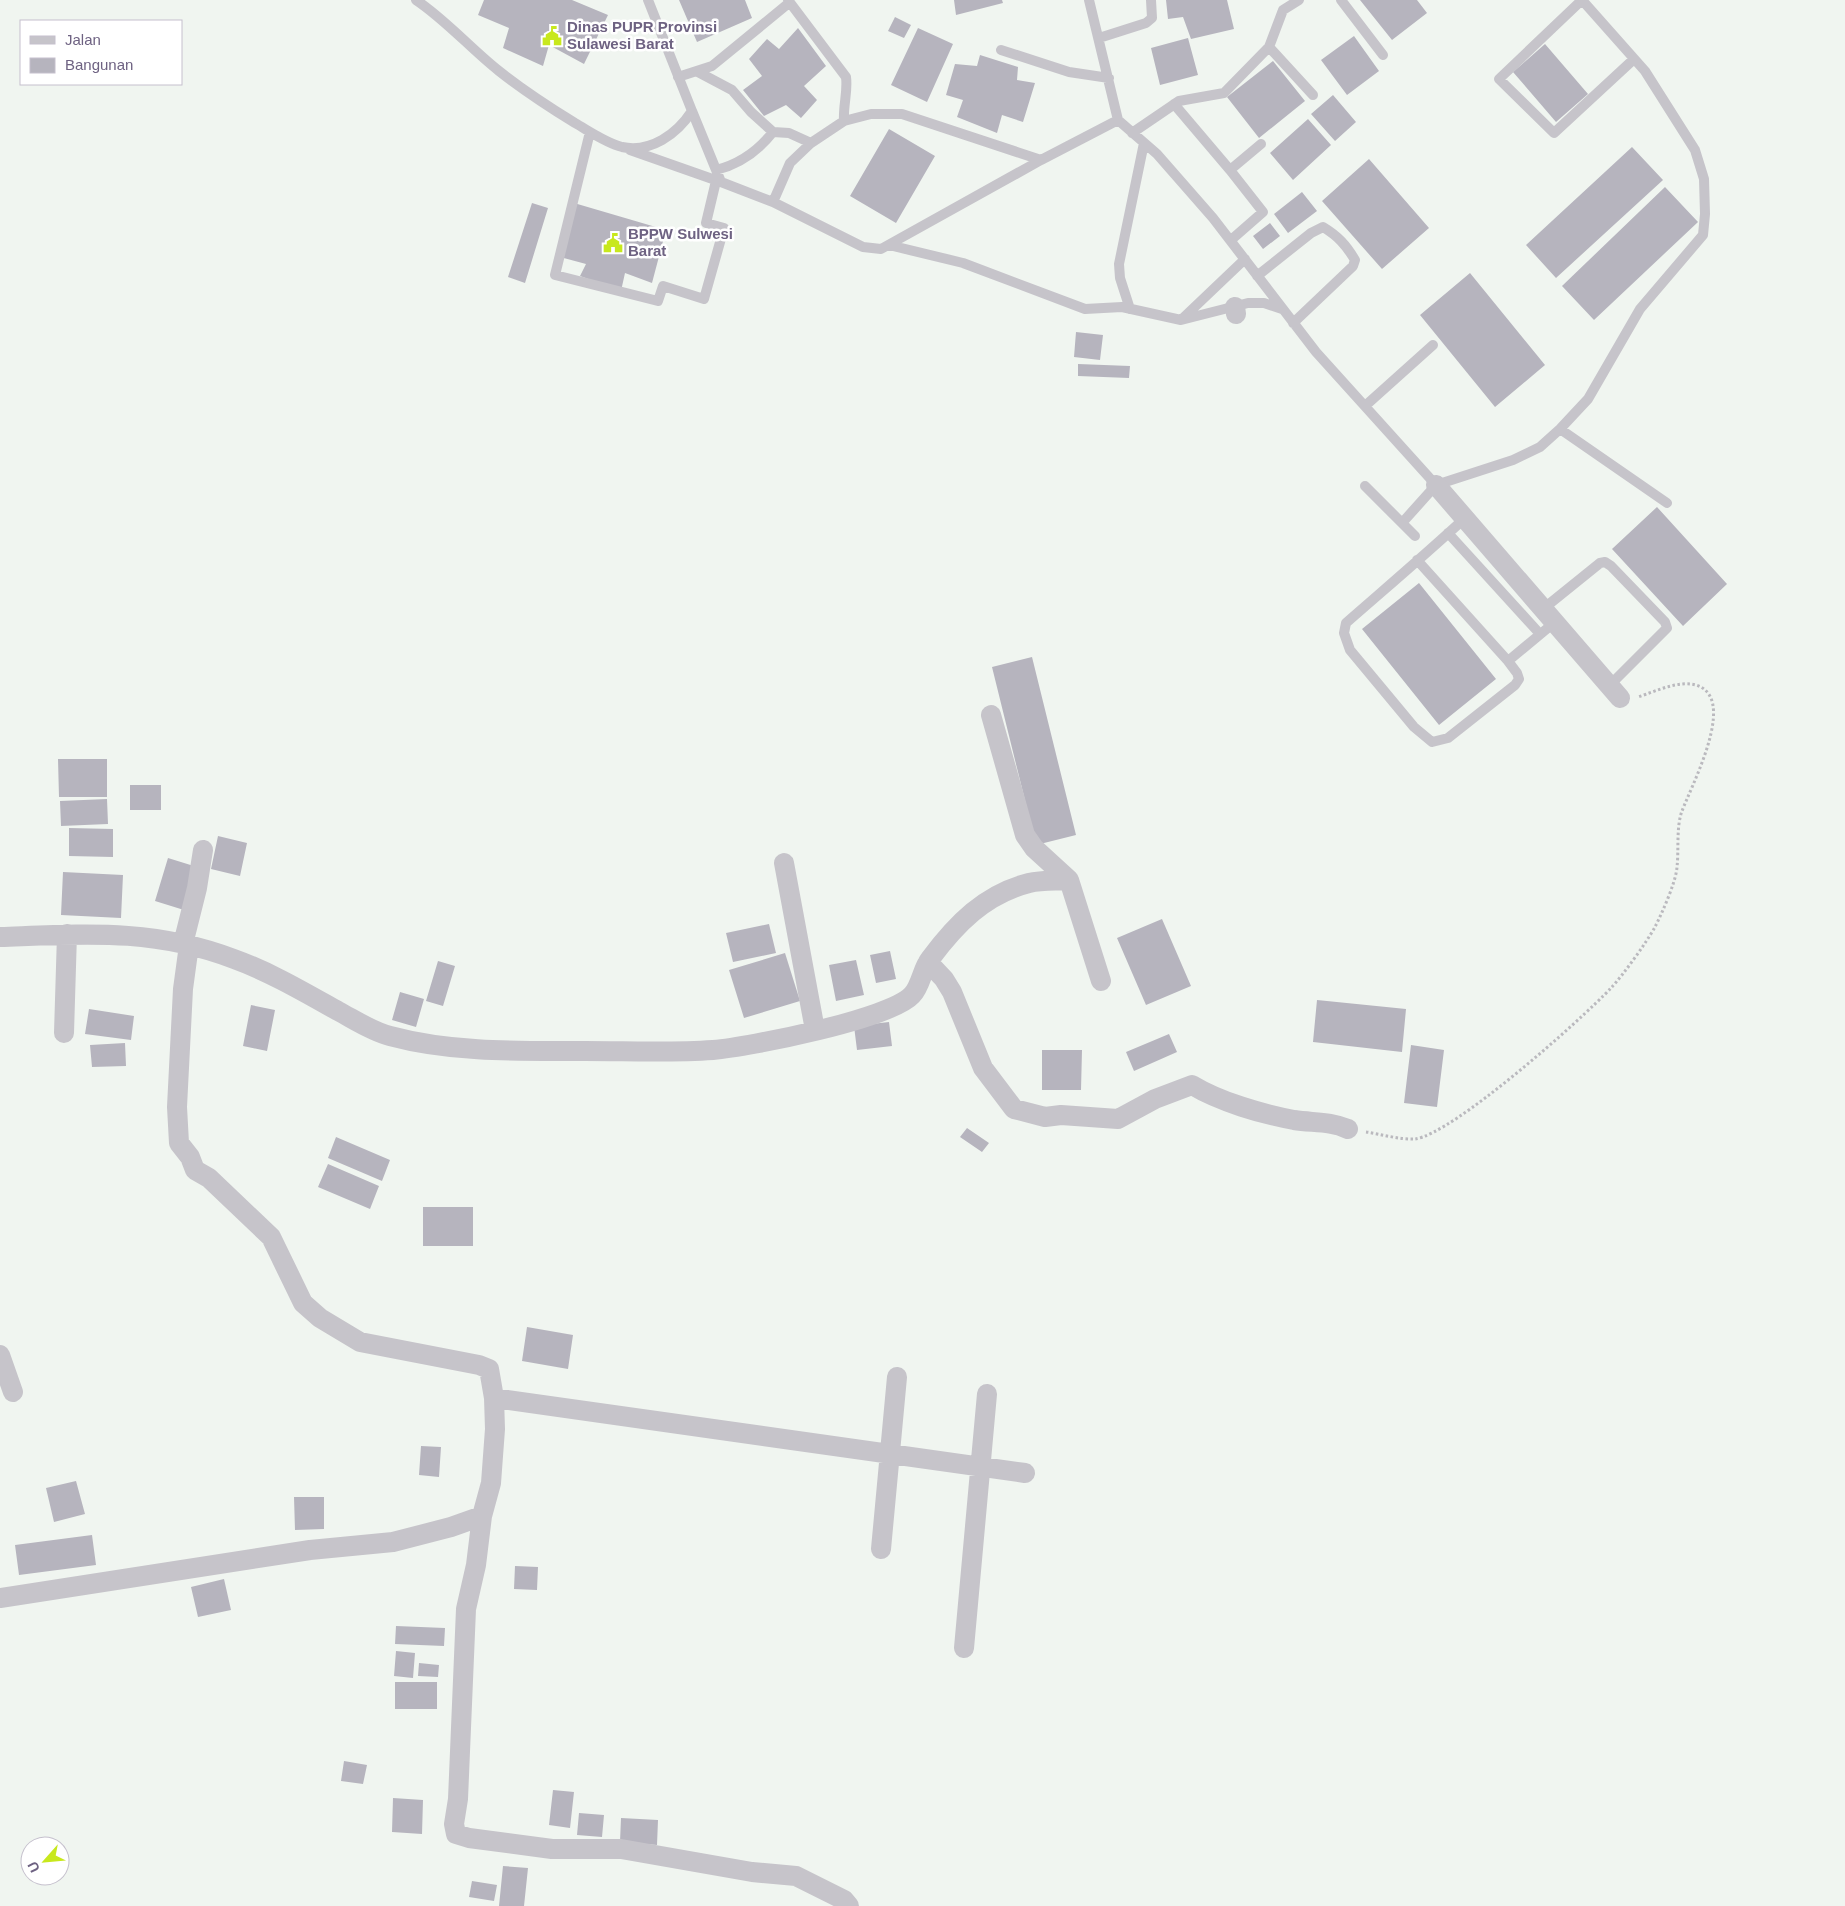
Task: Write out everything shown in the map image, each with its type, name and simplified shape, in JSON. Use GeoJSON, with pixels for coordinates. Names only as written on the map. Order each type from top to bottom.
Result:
{"type":"FeatureCollection","features":[{"type":"Feature","properties":{"kind":"street"},"geometry":{"type":"LineString","coordinates":[[1436,485],[1465,518],[1546,622],[1615,692]]}},
{"type":"Feature","properties":{"kind":"street"},"geometry":{"type":"LineString","coordinates":[[991,716],[1026,835],[1034,848],[1070,880],[1101,981]]}},
{"type":"Feature","properties":{"kind":"street"},"geometry":{"type":"LineString","coordinates":[[203,850],[186,944],[177,1107],[179,1143],[190,1157],[195,1170],[209,1178],[271,1238],[303,1303],[320,1318],[360,1342],[479,1365],[489,1369],[494,1398],[495,1429],[491,1483],[482,1516],[476,1565],[466,1609],[458,1799],[454,1824],[456,1834],[469,1838],[552,1849],[621,1849],[752,1872],[796,1876],[844,1900],[849,1906]]}},
{"type":"Feature","properties":{"kind":"street"},"geometry":{"type":"LineString","coordinates":[[784,863],[815,1030]]}},
{"type":"Feature","properties":{"kind":"street"},"geometry":{"type":"LineString","coordinates":[[0,937],[67,934],[146,936],[186,944],[235,959],[295,987],[364,1026],[390,1036],[457,1048],[516,1051],[714,1050],[815,1030],[876,1014],[895,1006],[913,994],[928,962],[964,917],[984,902],[1031,883],[1070,880]]}},
{"type":"Feature","properties":{"kind":"street"},"geometry":{"type":"LineString","coordinates":[[64,1033],[67,934]]}},
{"type":"Feature","properties":{"kind":"street"},"geometry":{"type":"LineString","coordinates":[[928,962],[944,979],[952,992],[983,1068],[1014,1109],[1045,1117],[1061,1115],[1118,1119],[1156,1099],[1192,1085],[1210,1096],[1224,1099],[1253,1111],[1305,1122],[1331,1123],[1348,1129]]}},
{"type":"Feature","properties":{"kind":"street"},"geometry":{"type":"LineString","coordinates":[[0,1354],[13,1392]]}},
{"type":"Feature","properties":{"kind":"street"},"geometry":{"type":"LineString","coordinates":[[880,1549],[897,1377]]}},
{"type":"Feature","properties":{"kind":"street"},"geometry":{"type":"LineString","coordinates":[[964,1648],[987,1394]]}},
{"type":"Feature","properties":{"kind":"street"},"geometry":{"type":"LineString","coordinates":[[494,1398],[1025,1473]]}},
{"type":"Feature","properties":{"kind":"street"},"geometry":{"type":"LineString","coordinates":[[0,1598],[310,1550],[393,1542],[451,1527],[482,1516]]}},
{"type":"Feature","properties":{"kind":"lane"},"geometry":{"type":"LineString","coordinates":[[416,0],[500,72],[548,106],[590,132],[622,147],[718,178],[773,202],[863,247],[881,249],[890,245],[1041,160],[1118,120]]}},
{"type":"Feature","properties":{"kind":"lane"},"geometry":{"type":"LineString","coordinates":[[648,0],[718,178]]}},
{"type":"Feature","properties":{"kind":"lane"},"geometry":{"type":"LineString","coordinates":[[1090,0],[1118,120],[1157,154],[1230,240],[1293,323],[1436,485]]}},
{"type":"Feature","properties":{"kind":"lane"},"geometry":{"type":"LineString","coordinates":[[1099,38],[1146,23],[1152,18],[1151,0]]}},
{"type":"Feature","properties":{"kind":"lane"},"geometry":{"type":"LineString","coordinates":[[1132,133],[1179,100],[1224,93],[1269,48],[1284,10],[1299,0]]}},
{"type":"Feature","properties":{"kind":"lane"},"geometry":{"type":"LineString","coordinates":[[1341,0],[1383,55]]}},
{"type":"Feature","properties":{"kind":"lane"},"geometry":{"type":"LineString","coordinates":[[1402,522],[1436,485],[1513,460],[1540,447],[1560,429],[1588,399],[1640,309],[1703,234],[1705,214],[1704,179],[1694,150],[1645,71],[1582,0],[1499,79],[1554,133],[1634,59]]}},
{"type":"Feature","properties":{"kind":"lane"},"geometry":{"type":"LineString","coordinates":[[678,77],[712,66],[789,1],[846,77],[847,91],[843,107],[844,121]]}},
{"type":"Feature","properties":{"kind":"lane"},"geometry":{"type":"LineString","coordinates":[[1269,48],[1313,95]]}},
{"type":"Feature","properties":{"kind":"lane"},"geometry":{"type":"LineString","coordinates":[[1001,50],[1069,72],[1109,78]]}},
{"type":"Feature","properties":{"kind":"lane"},"geometry":{"type":"LineString","coordinates":[[698,72],[732,90],[750,112],[773,132],[789,133],[812,143]]}},
{"type":"Feature","properties":{"kind":"lane"},"geometry":{"type":"LineString","coordinates":[[1174,104],[1262,208],[1263,212],[1230,240]]}},
{"type":"Feature","properties":{"kind":"lane"},"geometry":{"type":"LineString","coordinates":[[622,147],[639,147],[658,143],[674,133],[692,111]]}},
{"type":"Feature","properties":{"kind":"lane"},"geometry":{"type":"LineString","coordinates":[[773,202],[790,163],[812,143],[844,121],[871,114],[902,114],[1041,160]]}},
{"type":"Feature","properties":{"kind":"lane"},"geometry":{"type":"LineString","coordinates":[[590,132],[555,275],[658,301],[663,286],[704,299],[724,228],[706,223],[718,178],[732,166],[761,147],[773,132]]}},
{"type":"Feature","properties":{"kind":"lane"},"geometry":{"type":"LineString","coordinates":[[1130,309],[1120,278],[1119,264],[1144,143]]}},
{"type":"Feature","properties":{"kind":"lane"},"geometry":{"type":"LineString","coordinates":[[1230,170],[1261,144]]}},
{"type":"Feature","properties":{"kind":"lane"},"geometry":{"type":"LineString","coordinates":[[1257,276],[1311,233],[1323,227],[1337,235],[1347,246],[1354,260],[1353,266],[1293,323]]}},
{"type":"Feature","properties":{"kind":"lane"},"geometry":{"type":"LineString","coordinates":[[890,245],[963,263],[1086,309],[1122,307],[1181,320],[1264,303],[1282,309]]}},
{"type":"Feature","properties":{"kind":"lane"},"geometry":{"type":"LineString","coordinates":[[1181,320],[1245,259]]}},
{"type":"Feature","properties":{"kind":"lane"},"geometry":{"type":"LineString","coordinates":[[1365,406],[1434,346]]}},
{"type":"Feature","properties":{"kind":"lane"},"geometry":{"type":"LineString","coordinates":[[1560,429],[1667,502]]}},
{"type":"Feature","properties":{"kind":"lane"},"geometry":{"type":"LineString","coordinates":[[1365,486],[1415,536]]}},
{"type":"Feature","properties":{"kind":"lane"},"geometry":{"type":"LineString","coordinates":[[1417,560],[1508,662],[1517,673],[1519,679],[1515,685],[1448,738],[1432,742],[1414,727],[1350,650],[1344,633],[1346,623],[1417,560],[1465,518]]}},
{"type":"Feature","properties":{"kind":"lane"},"geometry":{"type":"LineString","coordinates":[[1448,533],[1546,622]]}},
{"type":"Feature","properties":{"kind":"lane"},"geometry":{"type":"LineString","coordinates":[[1508,662],[1600,563],[1605,562],[1666,622],[1666,628],[1615,692]]}},
{"type":"Feature","properties":{"kind":"path"},"geometry":{"type":"LineString","coordinates":[[1348,1129],[1414,1139],[1438,1130],[1470,1109],[1546,1048],[1611,988],[1654,927],[1677,870],[1681,815],[1703,758],[1714,720],[1713,704],[1708,693],[1693,684],[1675,685],[1630,700],[1615,692]]}},
{"type":"Feature","properties":{"kind":"building","name":"Dinas PUPR Provinsi Sulawesi Barat"},"geometry":{"type":"Polygon","coordinates":[[[484,0],[572,0],[608,15],[584,64],[549,45],[543,66],[503,48],[509,28],[478,15],[484,0]]]}},
{"type":"Feature","properties":{"kind":"building"},"geometry":{"type":"Polygon","coordinates":[[[679,0],[745,0],[752,18],[697,42],[679,0]]]}},
{"type":"Feature","properties":{"kind":"building"},"geometry":{"type":"Polygon","coordinates":[[[954,0],[1002,0],[1003,3],[956,15],[954,0]]]}},
{"type":"Feature","properties":{"kind":"building"},"geometry":{"type":"Polygon","coordinates":[[[1166,0],[1227,0],[1234,29],[1191,39],[1183,17],[1168,19],[1166,0]]]}},
{"type":"Feature","properties":{"kind":"building"},"geometry":{"type":"Polygon","coordinates":[[[1360,0],[1417,0],[1427,13],[1392,40],[1360,0]]]}},
{"type":"Feature","properties":{"kind":"building"},"geometry":{"type":"Polygon","coordinates":[[[895,17],[911,25],[904,38],[888,31],[895,17]]]}},
{"type":"Feature","properties":{"kind":"building"},"geometry":{"type":"Polygon","coordinates":[[[798,28],[826,66],[804,86],[817,100],[801,118],[786,105],[764,116],[743,90],[762,76],[749,59],[767,39],[779,49],[798,28]]]}},
{"type":"Feature","properties":{"kind":"building"},"geometry":{"type":"Polygon","coordinates":[[[918,28],[953,44],[927,102],[891,85],[918,28]]]}},
{"type":"Feature","properties":{"kind":"building"},"geometry":{"type":"Polygon","coordinates":[[[1354,36],[1379,71],[1347,95],[1321,60],[1354,36]]]}},
{"type":"Feature","properties":{"kind":"building"},"geometry":{"type":"Polygon","coordinates":[[[1188,38],[1198,75],[1160,85],[1151,48],[1188,38]]]}},
{"type":"Feature","properties":{"kind":"building"},"geometry":{"type":"Polygon","coordinates":[[[1545,44],[1588,94],[1556,122],[1513,72],[1545,44]]]}},
{"type":"Feature","properties":{"kind":"building"},"geometry":{"type":"Polygon","coordinates":[[[980,55],[1018,67],[1017,80],[1035,83],[1023,122],[1002,115],[997,133],[957,117],[963,100],[946,95],[955,64],[977,66],[980,55]]]}},
{"type":"Feature","properties":{"kind":"building"},"geometry":{"type":"Polygon","coordinates":[[[1273,61],[1305,101],[1259,138],[1227,97],[1273,61]]]}},
{"type":"Feature","properties":{"kind":"building"},"geometry":{"type":"Polygon","coordinates":[[[1333,95],[1356,122],[1335,141],[1311,114],[1333,95]]]}},
{"type":"Feature","properties":{"kind":"building"},"geometry":{"type":"Polygon","coordinates":[[[1308,119],[1331,145],[1293,180],[1270,153],[1308,119]]]}},
{"type":"Feature","properties":{"kind":"building"},"geometry":{"type":"Polygon","coordinates":[[[889,129],[935,156],[896,223],[850,196],[889,129]]]}},
{"type":"Feature","properties":{"kind":"building"},"geometry":{"type":"Polygon","coordinates":[[[1632,147],[1663,180],[1556,278],[1526,245],[1632,147]]]}},
{"type":"Feature","properties":{"kind":"building"},"geometry":{"type":"Polygon","coordinates":[[[1369,159],[1429,228],[1382,269],[1322,201],[1369,159]]]}},
{"type":"Feature","properties":{"kind":"building"},"geometry":{"type":"Polygon","coordinates":[[[1665,187],[1698,222],[1594,320],[1562,286],[1665,187]]]}},
{"type":"Feature","properties":{"kind":"building"},"geometry":{"type":"Polygon","coordinates":[[[1302,192],[1317,211],[1288,233],[1274,214],[1302,192]]]}},
{"type":"Feature","properties":{"kind":"building"},"geometry":{"type":"Polygon","coordinates":[[[532,203],[548,208],[525,283],[508,277],[532,203]]]}},
{"type":"Feature","properties":{"kind":"building","name":"BPPW Sulwesi Barat"},"geometry":{"type":"Polygon","coordinates":[[[574,203],[666,230],[652,283],[625,273],[621,291],[580,276],[586,264],[560,257],[574,203]]]}},
{"type":"Feature","properties":{"kind":"building"},"geometry":{"type":"Polygon","coordinates":[[[1270,223],[1280,236],[1263,249],[1253,236],[1270,223]]]}},
{"type":"Feature","properties":{"kind":"building"},"geometry":{"type":"Polygon","coordinates":[[[1470,273],[1545,365],[1495,407],[1420,315],[1470,273]]]}},
{"type":"Feature","properties":{"kind":"building"},"geometry":{"type":"Polygon","coordinates":[[[1076,332],[1103,335],[1100,360],[1074,357],[1076,332]]]}},
{"type":"Feature","properties":{"kind":"building"},"geometry":{"type":"Polygon","coordinates":[[[1078,364],[1130,366],[1129,378],[1078,376],[1078,364]]]}},
{"type":"Feature","properties":{"kind":"building"},"geometry":{"type":"Polygon","coordinates":[[[1657,507],[1727,584],[1683,626],[1612,549],[1657,507]]]}},
{"type":"Feature","properties":{"kind":"building"},"geometry":{"type":"Polygon","coordinates":[[[1419,583],[1496,679],[1439,725],[1362,629],[1419,583]]]}},
{"type":"Feature","properties":{"kind":"building"},"geometry":{"type":"Polygon","coordinates":[[[1032,657],[1076,835],[1036,845],[992,667],[1032,657]]]}},
{"type":"Feature","properties":{"kind":"building"},"geometry":{"type":"Polygon","coordinates":[[[58,759],[107,759],[107,797],[59,797],[58,759]]]}},
{"type":"Feature","properties":{"kind":"building"},"geometry":{"type":"Polygon","coordinates":[[[130,785],[161,785],[161,810],[130,810],[130,785]]]}},
{"type":"Feature","properties":{"kind":"building"},"geometry":{"type":"Polygon","coordinates":[[[107,799],[108,824],[61,826],[60,801],[107,799]]]}},
{"type":"Feature","properties":{"kind":"building"},"geometry":{"type":"Polygon","coordinates":[[[69,828],[113,829],[113,857],[69,856],[69,828]]]}},
{"type":"Feature","properties":{"kind":"building"},"geometry":{"type":"Polygon","coordinates":[[[218,836],[247,843],[240,876],[211,869],[218,836]]]}},
{"type":"Feature","properties":{"kind":"building"},"geometry":{"type":"Polygon","coordinates":[[[168,858],[197,867],[184,910],[155,901],[168,858]]]}},
{"type":"Feature","properties":{"kind":"building"},"geometry":{"type":"Polygon","coordinates":[[[63,872],[123,875],[121,918],[61,915],[63,872]]]}},
{"type":"Feature","properties":{"kind":"building"},"geometry":{"type":"Polygon","coordinates":[[[1162,919],[1191,986],[1146,1005],[1117,938],[1162,919]]]}},
{"type":"Feature","properties":{"kind":"building"},"geometry":{"type":"Polygon","coordinates":[[[769,924],[776,953],[733,962],[726,933],[769,924]]]}},
{"type":"Feature","properties":{"kind":"building"},"geometry":{"type":"Polygon","coordinates":[[[890,951],[896,979],[876,983],[870,955],[890,951]]]}},
{"type":"Feature","properties":{"kind":"building"},"geometry":{"type":"Polygon","coordinates":[[[785,953],[800,1001],[744,1018],[729,970],[785,953]]]}},
{"type":"Feature","properties":{"kind":"building"},"geometry":{"type":"Polygon","coordinates":[[[856,960],[864,995],[836,1001],[829,965],[856,960]]]}},
{"type":"Feature","properties":{"kind":"building"},"geometry":{"type":"Polygon","coordinates":[[[438,961],[455,966],[443,1006],[426,1001],[438,961]]]}},
{"type":"Feature","properties":{"kind":"building"},"geometry":{"type":"Polygon","coordinates":[[[400,992],[424,999],[416,1027],[392,1020],[400,992]]]}},
{"type":"Feature","properties":{"kind":"building"},"geometry":{"type":"Polygon","coordinates":[[[1317,1000],[1406,1009],[1402,1052],[1313,1042],[1317,1000]]]}},
{"type":"Feature","properties":{"kind":"building"},"geometry":{"type":"Polygon","coordinates":[[[251,1005],[275,1010],[267,1051],[243,1046],[251,1005]]]}},
{"type":"Feature","properties":{"kind":"building"},"geometry":{"type":"Polygon","coordinates":[[[89,1009],[134,1016],[131,1040],[85,1034],[89,1009]]]}},
{"type":"Feature","properties":{"kind":"building"},"geometry":{"type":"Polygon","coordinates":[[[889,1022],[892,1046],[857,1050],[854,1026],[889,1022]]]}},
{"type":"Feature","properties":{"kind":"building"},"geometry":{"type":"Polygon","coordinates":[[[1169,1034],[1177,1052],[1134,1071],[1126,1052],[1169,1034]]]}},
{"type":"Feature","properties":{"kind":"building"},"geometry":{"type":"Polygon","coordinates":[[[125,1043],[126,1066],[92,1067],[90,1045],[125,1043]]]}},
{"type":"Feature","properties":{"kind":"building"},"geometry":{"type":"Polygon","coordinates":[[[1411,1045],[1444,1050],[1437,1107],[1404,1103],[1411,1045]]]}},
{"type":"Feature","properties":{"kind":"building"},"geometry":{"type":"Polygon","coordinates":[[[1042,1050],[1082,1050],[1081,1090],[1042,1090],[1042,1050]]]}},
{"type":"Feature","properties":{"kind":"building"},"geometry":{"type":"Polygon","coordinates":[[[967,1128],[989,1143],[982,1152],[960,1137],[967,1128]]]}},
{"type":"Feature","properties":{"kind":"building"},"geometry":{"type":"Polygon","coordinates":[[[336,1137],[390,1160],[382,1181],[328,1158],[336,1137]]]}},
{"type":"Feature","properties":{"kind":"building"},"geometry":{"type":"Polygon","coordinates":[[[328,1164],[379,1186],[370,1209],[318,1187],[328,1164]]]}},
{"type":"Feature","properties":{"kind":"building"},"geometry":{"type":"Polygon","coordinates":[[[423,1207],[473,1207],[473,1246],[423,1246],[423,1207]]]}},
{"type":"Feature","properties":{"kind":"building"},"geometry":{"type":"Polygon","coordinates":[[[527,1327],[573,1335],[568,1369],[522,1361],[527,1327]]]}},
{"type":"Feature","properties":{"kind":"building"},"geometry":{"type":"Polygon","coordinates":[[[421,1446],[441,1447],[439,1477],[419,1475],[421,1446]]]}},
{"type":"Feature","properties":{"kind":"building"},"geometry":{"type":"Polygon","coordinates":[[[76,1481],[85,1514],[54,1522],[46,1488],[76,1481]]]}},
{"type":"Feature","properties":{"kind":"building"},"geometry":{"type":"Polygon","coordinates":[[[294,1497],[324,1497],[324,1529],[295,1530],[294,1497]]]}},
{"type":"Feature","properties":{"kind":"building"},"geometry":{"type":"Polygon","coordinates":[[[92,1535],[96,1565],[19,1575],[15,1545],[92,1535]]]}},
{"type":"Feature","properties":{"kind":"building"},"geometry":{"type":"Polygon","coordinates":[[[515,1566],[538,1567],[537,1590],[514,1589],[515,1566]]]}},
{"type":"Feature","properties":{"kind":"building"},"geometry":{"type":"Polygon","coordinates":[[[224,1579],[231,1610],[198,1617],[191,1587],[224,1579]]]}},
{"type":"Feature","properties":{"kind":"building"},"geometry":{"type":"Polygon","coordinates":[[[396,1626],[445,1628],[444,1646],[395,1644],[396,1626]]]}},
{"type":"Feature","properties":{"kind":"building"},"geometry":{"type":"Polygon","coordinates":[[[396,1651],[415,1653],[413,1678],[394,1676],[396,1651]]]}},
{"type":"Feature","properties":{"kind":"building"},"geometry":{"type":"Polygon","coordinates":[[[419,1663],[439,1665],[438,1677],[418,1676],[419,1663]]]}},
{"type":"Feature","properties":{"kind":"building"},"geometry":{"type":"Polygon","coordinates":[[[395,1682],[437,1682],[437,1709],[395,1709],[395,1682]]]}},
{"type":"Feature","properties":{"kind":"building"},"geometry":{"type":"Polygon","coordinates":[[[344,1761],[367,1765],[363,1784],[341,1781],[344,1761]]]}},
{"type":"Feature","properties":{"kind":"building"},"geometry":{"type":"Polygon","coordinates":[[[553,1790],[574,1792],[570,1828],[549,1825],[553,1790]]]}},
{"type":"Feature","properties":{"kind":"building"},"geometry":{"type":"Polygon","coordinates":[[[393,1798],[423,1800],[422,1834],[392,1832],[393,1798]]]}},
{"type":"Feature","properties":{"kind":"building"},"geometry":{"type":"Polygon","coordinates":[[[579,1813],[604,1815],[602,1837],[577,1835],[579,1813]]]}},
{"type":"Feature","properties":{"kind":"building"},"geometry":{"type":"Polygon","coordinates":[[[621,1818],[658,1820],[657,1845],[620,1842],[621,1818]]]}},
{"type":"Feature","properties":{"kind":"building"},"geometry":{"type":"Polygon","coordinates":[[[503,1866],[528,1868],[524,1906],[499,1906],[503,1866]]]}},
{"type":"Feature","properties":{"kind":"building"},"geometry":{"type":"Polygon","coordinates":[[[472,1881],[497,1885],[494,1901],[469,1897],[472,1881]]]}},
{"type":"Feature","properties":{"kind":"place","name":"Dinas PUPR Provinsi Sulawesi Barat"},"geometry":{"type":"Point","coordinates":[552,36]}},
{"type":"Feature","properties":{"kind":"place","name":"BPPW Sulwesi Barat"},"geometry":{"type":"Point","coordinates":[613,243]}}]}
